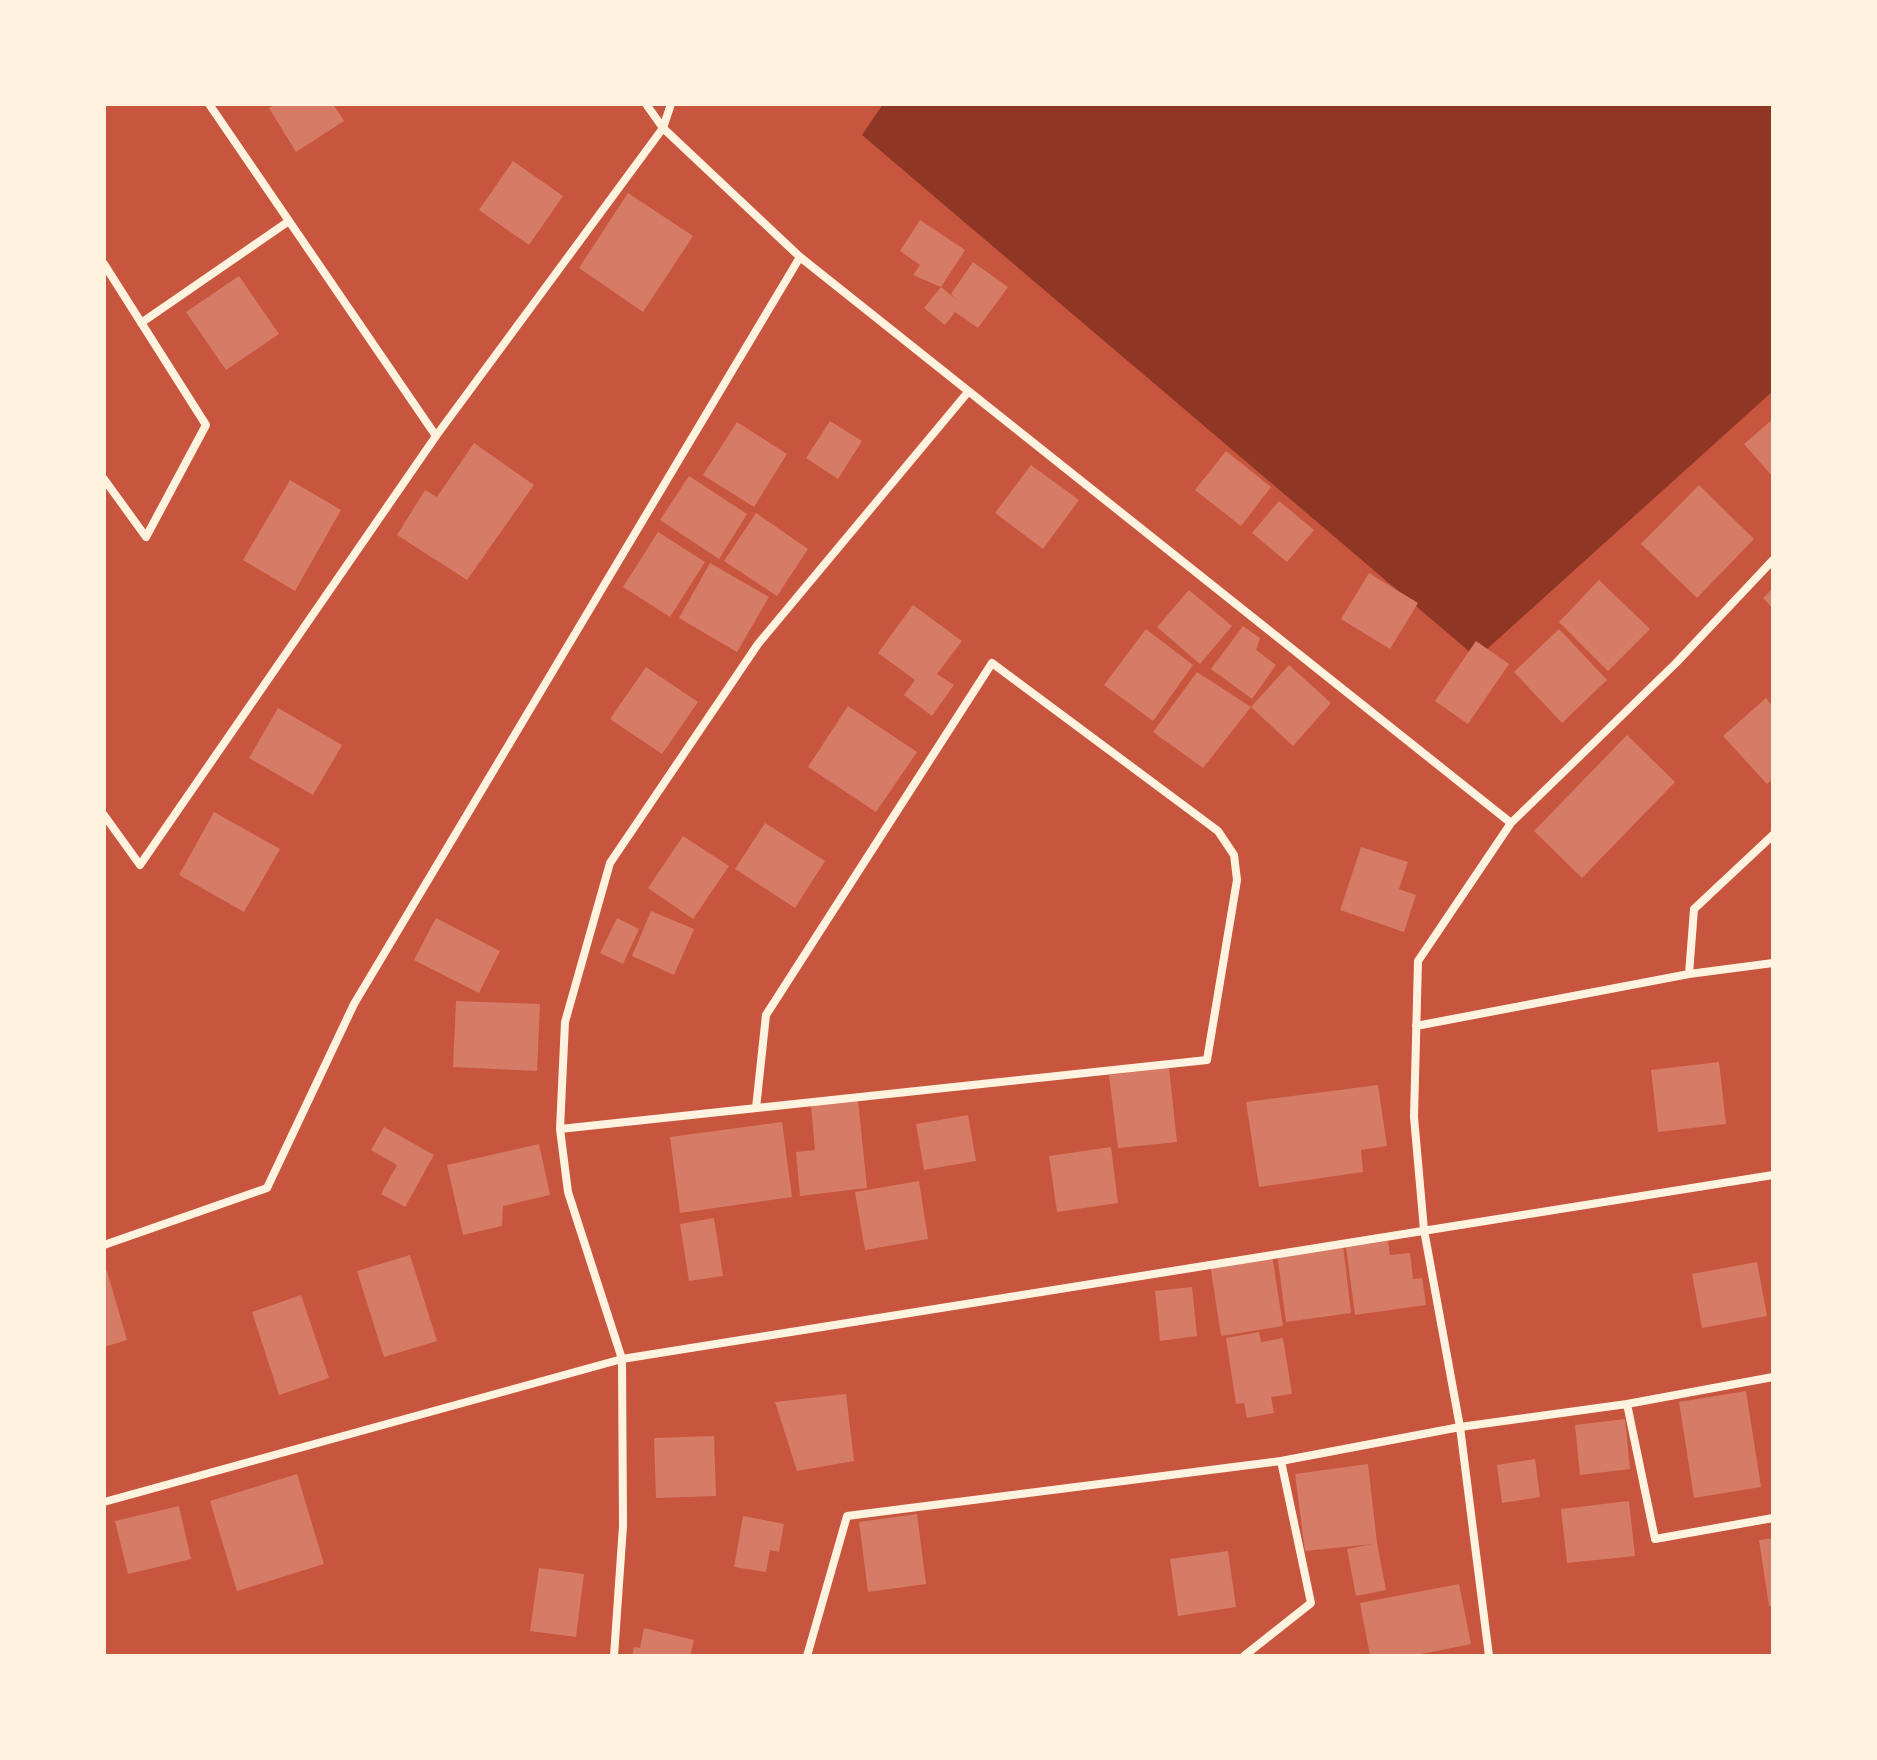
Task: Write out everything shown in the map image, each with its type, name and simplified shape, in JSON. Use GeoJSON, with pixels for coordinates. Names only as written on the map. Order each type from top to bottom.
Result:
{"type":"FeatureCollection","features":[{"type":"Feature","properties":{"kind":"street"},"geometry":{"type":"LineString","coordinates":[[209,104],[436,436]]}},
{"type":"Feature","properties":{"kind":"street"},"geometry":{"type":"LineString","coordinates":[[646,104],[663,128],[800,257],[1511,823]]}},
{"type":"Feature","properties":{"kind":"street"},"geometry":{"type":"LineString","coordinates":[[104,815],[140,865],[436,436],[663,128],[671,104]]}},
{"type":"Feature","properties":{"kind":"street"},"geometry":{"type":"LineString","coordinates":[[141,323],[289,221]]}},
{"type":"Feature","properties":{"kind":"street"},"geometry":{"type":"LineString","coordinates":[[104,1245],[267,1188],[354,1004],[800,257]]}},
{"type":"Feature","properties":{"kind":"street"},"geometry":{"type":"LineString","coordinates":[[104,264],[206,425],[146,537],[104,479]]}},
{"type":"Feature","properties":{"kind":"street"},"geometry":{"type":"LineString","coordinates":[[614,1656],[623,1526],[622,1359],[568,1192],[560,1129],[565,1022],[610,863],[758,644],[968,392]]}},
{"type":"Feature","properties":{"kind":"street"},"geometry":{"type":"LineString","coordinates":[[1489,1656],[1460,1427],[1424,1230],[1414,1117],[1418,961],[1511,823],[1676,663],[1773,560]]}},
{"type":"Feature","properties":{"kind":"street"},"geometry":{"type":"LineString","coordinates":[[560,1129],[1207,1060],[1237,880],[1234,855],[1218,831],[992,663],[766,1015],[756,1108]]}},
{"type":"Feature","properties":{"kind":"street"},"geometry":{"type":"LineString","coordinates":[[1689,974],[1694,909],[1773,835]]}},
{"type":"Feature","properties":{"kind":"street"},"geometry":{"type":"LineString","coordinates":[[1416,1026],[1689,974],[1773,963]]}},
{"type":"Feature","properties":{"kind":"street"},"geometry":{"type":"LineString","coordinates":[[104,1502],[622,1359],[1773,1175]]}},
{"type":"Feature","properties":{"kind":"street"},"geometry":{"type":"LineString","coordinates":[[807,1656],[847,1516],[1281,1461],[1460,1427],[1627,1404],[1773,1377]]}},
{"type":"Feature","properties":{"kind":"street"},"geometry":{"type":"LineString","coordinates":[[1627,1404],[1655,1539],[1773,1518]]}},
{"type":"Feature","properties":{"kind":"street"},"geometry":{"type":"LineString","coordinates":[[1244,1656],[1311,1603],[1281,1461]]}},
{"type":"Feature","properties":{"kind":"shaded area"},"geometry":{"type":"Polygon","coordinates":[[[883,104],[1773,104],[1773,391],[1477,658],[862,135],[883,104]]]}},
{"type":"Feature","properties":{"kind":"building"},"geometry":{"type":"Polygon","coordinates":[[[276,104],[333,104],[344,121],[296,152],[269,108],[276,104]]]}},
{"type":"Feature","properties":{"kind":"building"},"geometry":{"type":"Polygon","coordinates":[[[513,161],[563,196],[529,245],[479,210],[513,161]]]}},
{"type":"Feature","properties":{"kind":"building"},"geometry":{"type":"Polygon","coordinates":[[[628,193],[693,236],[643,312],[579,268],[628,193]]]}},
{"type":"Feature","properties":{"kind":"building"},"geometry":{"type":"Polygon","coordinates":[[[920,220],[965,250],[941,287],[913,275],[920,265],[900,251],[920,220]]]}},
{"type":"Feature","properties":{"kind":"building"},"geometry":{"type":"Polygon","coordinates":[[[973,262],[1008,287],[978,328],[955,312],[945,325],[924,308],[941,287],[958,301],[951,294],[973,262]]]}},
{"type":"Feature","properties":{"kind":"building"},"geometry":{"type":"Polygon","coordinates":[[[239,276],[279,334],[226,370],[186,312],[239,276]]]}},
{"type":"Feature","properties":{"kind":"building"},"geometry":{"type":"Polygon","coordinates":[[[1773,419],[1773,477],[1744,444],[1773,419]]]}},
{"type":"Feature","properties":{"kind":"building"},"geometry":{"type":"Polygon","coordinates":[[[830,421],[862,441],[838,479],[806,458],[830,421]]]}},
{"type":"Feature","properties":{"kind":"building"},"geometry":{"type":"Polygon","coordinates":[[[737,422],[787,454],[754,507],[703,475],[737,422]]]}},
{"type":"Feature","properties":{"kind":"building"},"geometry":{"type":"Polygon","coordinates":[[[474,443],[534,485],[467,580],[397,535],[425,490],[437,497],[474,443]]]}},
{"type":"Feature","properties":{"kind":"building"},"geometry":{"type":"Polygon","coordinates":[[[1226,451],[1271,487],[1241,526],[1195,490],[1226,451]]]}},
{"type":"Feature","properties":{"kind":"building"},"geometry":{"type":"Polygon","coordinates":[[[1031,465],[1079,500],[1043,549],[995,513],[1031,465]]]}},
{"type":"Feature","properties":{"kind":"building"},"geometry":{"type":"Polygon","coordinates":[[[689,476],[747,514],[719,559],[660,520],[689,476]]]}},
{"type":"Feature","properties":{"kind":"building"},"geometry":{"type":"Polygon","coordinates":[[[290,480],[341,510],[295,591],[243,560],[290,480]]]}},
{"type":"Feature","properties":{"kind":"building"},"geometry":{"type":"Polygon","coordinates":[[[1699,485],[1754,539],[1697,598],[1641,544],[1699,485]]]}},
{"type":"Feature","properties":{"kind":"building"},"geometry":{"type":"Polygon","coordinates":[[[1279,501],[1314,530],[1287,562],[1252,533],[1279,501]]]}},
{"type":"Feature","properties":{"kind":"building"},"geometry":{"type":"Polygon","coordinates":[[[756,513],[808,549],[777,596],[724,561],[756,513]]]}},
{"type":"Feature","properties":{"kind":"building"},"geometry":{"type":"Polygon","coordinates":[[[658,532],[705,562],[670,617],[623,587],[658,532]]]}},
{"type":"Feature","properties":{"kind":"building"},"geometry":{"type":"Polygon","coordinates":[[[710,563],[769,597],[737,652],[679,618],[710,563]]]}},
{"type":"Feature","properties":{"kind":"building"},"geometry":{"type":"Polygon","coordinates":[[[1369,573],[1418,603],[1390,649],[1341,619],[1369,573]]]}},
{"type":"Feature","properties":{"kind":"building"},"geometry":{"type":"Polygon","coordinates":[[[1599,580],[1650,629],[1608,671],[1559,622],[1599,580]]]}},
{"type":"Feature","properties":{"kind":"building"},"geometry":{"type":"Polygon","coordinates":[[[1773,588],[1773,609],[1763,598],[1773,588]]]}},
{"type":"Feature","properties":{"kind":"building"},"geometry":{"type":"Polygon","coordinates":[[[1189,590],[1232,626],[1200,664],[1157,627],[1189,590]]]}},
{"type":"Feature","properties":{"kind":"building"},"geometry":{"type":"Polygon","coordinates":[[[913,605],[962,641],[937,674],[954,685],[932,716],[904,695],[915,680],[878,653],[913,605]]]}},
{"type":"Feature","properties":{"kind":"building"},"geometry":{"type":"Polygon","coordinates":[[[1243,626],[1260,638],[1256,650],[1276,665],[1252,699],[1211,669],[1243,626]]]}},
{"type":"Feature","properties":{"kind":"building"},"geometry":{"type":"Polygon","coordinates":[[[1146,629],[1193,665],[1153,721],[1104,685],[1146,629]]]}},
{"type":"Feature","properties":{"kind":"building"},"geometry":{"type":"Polygon","coordinates":[[[1559,629],[1607,680],[1562,723],[1514,672],[1559,629]]]}},
{"type":"Feature","properties":{"kind":"building"},"geometry":{"type":"Polygon","coordinates":[[[1476,641],[1509,664],[1468,724],[1435,701],[1476,641]]]}},
{"type":"Feature","properties":{"kind":"building"},"geometry":{"type":"Polygon","coordinates":[[[1289,665],[1331,703],[1293,746],[1251,707],[1289,665]]]}},
{"type":"Feature","properties":{"kind":"building"},"geometry":{"type":"Polygon","coordinates":[[[646,667],[698,702],[662,754],[610,719],[646,667]]]}},
{"type":"Feature","properties":{"kind":"building"},"geometry":{"type":"Polygon","coordinates":[[[1197,672],[1251,707],[1203,768],[1153,732],[1197,672]]]}},
{"type":"Feature","properties":{"kind":"building"},"geometry":{"type":"Polygon","coordinates":[[[1766,698],[1773,707],[1773,779],[1767,784],[1723,736],[1766,698]]]}},
{"type":"Feature","properties":{"kind":"building"},"geometry":{"type":"Polygon","coordinates":[[[848,706],[917,752],[876,812],[808,767],[848,706]]]}},
{"type":"Feature","properties":{"kind":"building"},"geometry":{"type":"Polygon","coordinates":[[[278,708],[342,745],[313,795],[249,758],[278,708]]]}},
{"type":"Feature","properties":{"kind":"building"},"geometry":{"type":"Polygon","coordinates":[[[1627,735],[1675,782],[1582,878],[1534,831],[1627,735]]]}},
{"type":"Feature","properties":{"kind":"building"},"geometry":{"type":"Polygon","coordinates":[[[214,812],[280,849],[244,912],[179,875],[214,812]]]}},
{"type":"Feature","properties":{"kind":"building"},"geometry":{"type":"Polygon","coordinates":[[[765,823],[825,861],[795,908],[735,869],[765,823]]]}},
{"type":"Feature","properties":{"kind":"building"},"geometry":{"type":"Polygon","coordinates":[[[683,836],[729,866],[693,919],[648,888],[683,836]]]}},
{"type":"Feature","properties":{"kind":"building"},"geometry":{"type":"Polygon","coordinates":[[[1361,847],[1408,862],[1399,889],[1416,895],[1404,932],[1340,910],[1361,847]]]}},
{"type":"Feature","properties":{"kind":"building"},"geometry":{"type":"Polygon","coordinates":[[[651,911],[694,929],[674,975],[632,956],[651,911]]]}},
{"type":"Feature","properties":{"kind":"building"},"geometry":{"type":"Polygon","coordinates":[[[436,918],[500,951],[479,993],[414,960],[436,918]]]}},
{"type":"Feature","properties":{"kind":"building"},"geometry":{"type":"Polygon","coordinates":[[[617,918],[639,929],[623,964],[600,953],[617,918]]]}},
{"type":"Feature","properties":{"kind":"building"},"geometry":{"type":"Polygon","coordinates":[[[456,1001],[540,1004],[537,1071],[453,1067],[456,1001]]]}},
{"type":"Feature","properties":{"kind":"building"},"geometry":{"type":"Polygon","coordinates":[[[1719,1062],[1726,1124],[1658,1132],[1651,1070],[1719,1062]]]}},
{"type":"Feature","properties":{"kind":"building"},"geometry":{"type":"Polygon","coordinates":[[[1169,1068],[1177,1142],[1118,1148],[1109,1075],[1169,1068]]]}},
{"type":"Feature","properties":{"kind":"building"},"geometry":{"type":"Polygon","coordinates":[[[1378,1085],[1387,1146],[1361,1150],[1363,1172],[1259,1187],[1246,1102],[1378,1085]]]}},
{"type":"Feature","properties":{"kind":"building"},"geometry":{"type":"Polygon","coordinates":[[[858,1100],[867,1188],[800,1196],[796,1152],[815,1150],[811,1105],[858,1100]]]}},
{"type":"Feature","properties":{"kind":"building"},"geometry":{"type":"Polygon","coordinates":[[[968,1115],[976,1161],[924,1170],[916,1124],[968,1115]]]}},
{"type":"Feature","properties":{"kind":"building"},"geometry":{"type":"Polygon","coordinates":[[[782,1122],[792,1197],[680,1213],[670,1137],[782,1122]]]}},
{"type":"Feature","properties":{"kind":"building"},"geometry":{"type":"Polygon","coordinates":[[[384,1127],[434,1155],[405,1207],[381,1194],[397,1165],[371,1150],[384,1127]]]}},
{"type":"Feature","properties":{"kind":"building"},"geometry":{"type":"Polygon","coordinates":[[[539,1144],[550,1195],[503,1206],[502,1226],[463,1235],[447,1165],[539,1144]]]}},
{"type":"Feature","properties":{"kind":"building"},"geometry":{"type":"Polygon","coordinates":[[[1111,1147],[1118,1203],[1057,1212],[1049,1156],[1111,1147]]]}},
{"type":"Feature","properties":{"kind":"building"},"geometry":{"type":"Polygon","coordinates":[[[919,1181],[928,1239],[865,1250],[855,1192],[919,1181]]]}},
{"type":"Feature","properties":{"kind":"building"},"geometry":{"type":"Polygon","coordinates":[[[714,1218],[723,1276],[689,1281],[680,1224],[714,1218]]]}},
{"type":"Feature","properties":{"kind":"building"},"geometry":{"type":"Polygon","coordinates":[[[1388,1241],[1390,1255],[1410,1253],[1413,1279],[1422,1278],[1426,1305],[1355,1315],[1346,1247],[1388,1241]]]}},
{"type":"Feature","properties":{"kind":"building"},"geometry":{"type":"Polygon","coordinates":[[[1343,1245],[1351,1313],[1286,1322],[1277,1253],[1343,1245]]]}},
{"type":"Feature","properties":{"kind":"building"},"geometry":{"type":"Polygon","coordinates":[[[410,1255],[437,1341],[384,1357],[357,1271],[410,1255]]]}},
{"type":"Feature","properties":{"kind":"building"},"geometry":{"type":"Polygon","coordinates":[[[1272,1255],[1283,1326],[1221,1336],[1210,1264],[1272,1255]]]}},
{"type":"Feature","properties":{"kind":"building"},"geometry":{"type":"Polygon","coordinates":[[[1757,1262],[1767,1316],[1702,1328],[1692,1274],[1757,1262]]]}},
{"type":"Feature","properties":{"kind":"building"},"geometry":{"type":"Polygon","coordinates":[[[107,1271],[127,1340],[104,1347],[104,1272],[107,1271]]]}},
{"type":"Feature","properties":{"kind":"building"},"geometry":{"type":"Polygon","coordinates":[[[1192,1287],[1197,1336],[1160,1341],[1155,1291],[1192,1287]]]}},
{"type":"Feature","properties":{"kind":"building"},"geometry":{"type":"Polygon","coordinates":[[[301,1295],[329,1378],[279,1395],[252,1312],[301,1295]]]}},
{"type":"Feature","properties":{"kind":"building"},"geometry":{"type":"Polygon","coordinates":[[[1259,1332],[1261,1342],[1283,1338],[1292,1394],[1271,1397],[1274,1413],[1247,1418],[1244,1403],[1236,1404],[1226,1338],[1259,1332]]]}},
{"type":"Feature","properties":{"kind":"building"},"geometry":{"type":"Polygon","coordinates":[[[1746,1391],[1761,1487],[1694,1498],[1679,1402],[1746,1391]]]}},
{"type":"Feature","properties":{"kind":"building"},"geometry":{"type":"Polygon","coordinates":[[[846,1394],[854,1461],[797,1471],[775,1402],[846,1394]]]}},
{"type":"Feature","properties":{"kind":"building"},"geometry":{"type":"Polygon","coordinates":[[[1625,1419],[1630,1469],[1580,1475],[1575,1425],[1625,1419]]]}},
{"type":"Feature","properties":{"kind":"building"},"geometry":{"type":"Polygon","coordinates":[[[714,1436],[716,1496],[656,1498],[654,1438],[714,1436]]]}},
{"type":"Feature","properties":{"kind":"building"},"geometry":{"type":"Polygon","coordinates":[[[1535,1459],[1540,1497],[1502,1503],[1497,1465],[1535,1459]]]}},
{"type":"Feature","properties":{"kind":"building"},"geometry":{"type":"Polygon","coordinates":[[[1368,1464],[1386,1590],[1356,1596],[1347,1549],[1372,1544],[1305,1551],[1295,1474],[1368,1464]]]}},
{"type":"Feature","properties":{"kind":"building"},"geometry":{"type":"Polygon","coordinates":[[[297,1474],[324,1564],[237,1591],[210,1501],[297,1474]]]}},
{"type":"Feature","properties":{"kind":"building"},"geometry":{"type":"Polygon","coordinates":[[[1629,1501],[1635,1556],[1567,1563],[1561,1509],[1629,1501]]]}},
{"type":"Feature","properties":{"kind":"building"},"geometry":{"type":"Polygon","coordinates":[[[179,1506],[191,1559],[128,1574],[115,1521],[179,1506]]]}},
{"type":"Feature","properties":{"kind":"building"},"geometry":{"type":"Polygon","coordinates":[[[917,1514],[926,1584],[868,1592],[859,1522],[917,1514]]]}},
{"type":"Feature","properties":{"kind":"building"},"geometry":{"type":"Polygon","coordinates":[[[743,1516],[784,1524],[779,1552],[770,1550],[766,1572],[734,1567],[743,1516]]]}},
{"type":"Feature","properties":{"kind":"building"},"geometry":{"type":"Polygon","coordinates":[[[1773,1538],[1773,1606],[1769,1606],[1759,1540],[1773,1538]]]}},
{"type":"Feature","properties":{"kind":"building"},"geometry":{"type":"Polygon","coordinates":[[[1228,1551],[1236,1607],[1178,1616],[1170,1559],[1228,1551]]]}},
{"type":"Feature","properties":{"kind":"building"},"geometry":{"type":"Polygon","coordinates":[[[539,1568],[584,1574],[576,1637],[530,1631],[539,1568]]]}},
{"type":"Feature","properties":{"kind":"building"},"geometry":{"type":"Polygon","coordinates":[[[1459,1584],[1471,1644],[1411,1656],[1370,1656],[1360,1603],[1459,1584]]]}},
{"type":"Feature","properties":{"kind":"building"},"geometry":{"type":"Polygon","coordinates":[[[644,1628],[694,1640],[690,1656],[632,1656],[634,1647],[640,1648],[644,1628]]]}}]}
